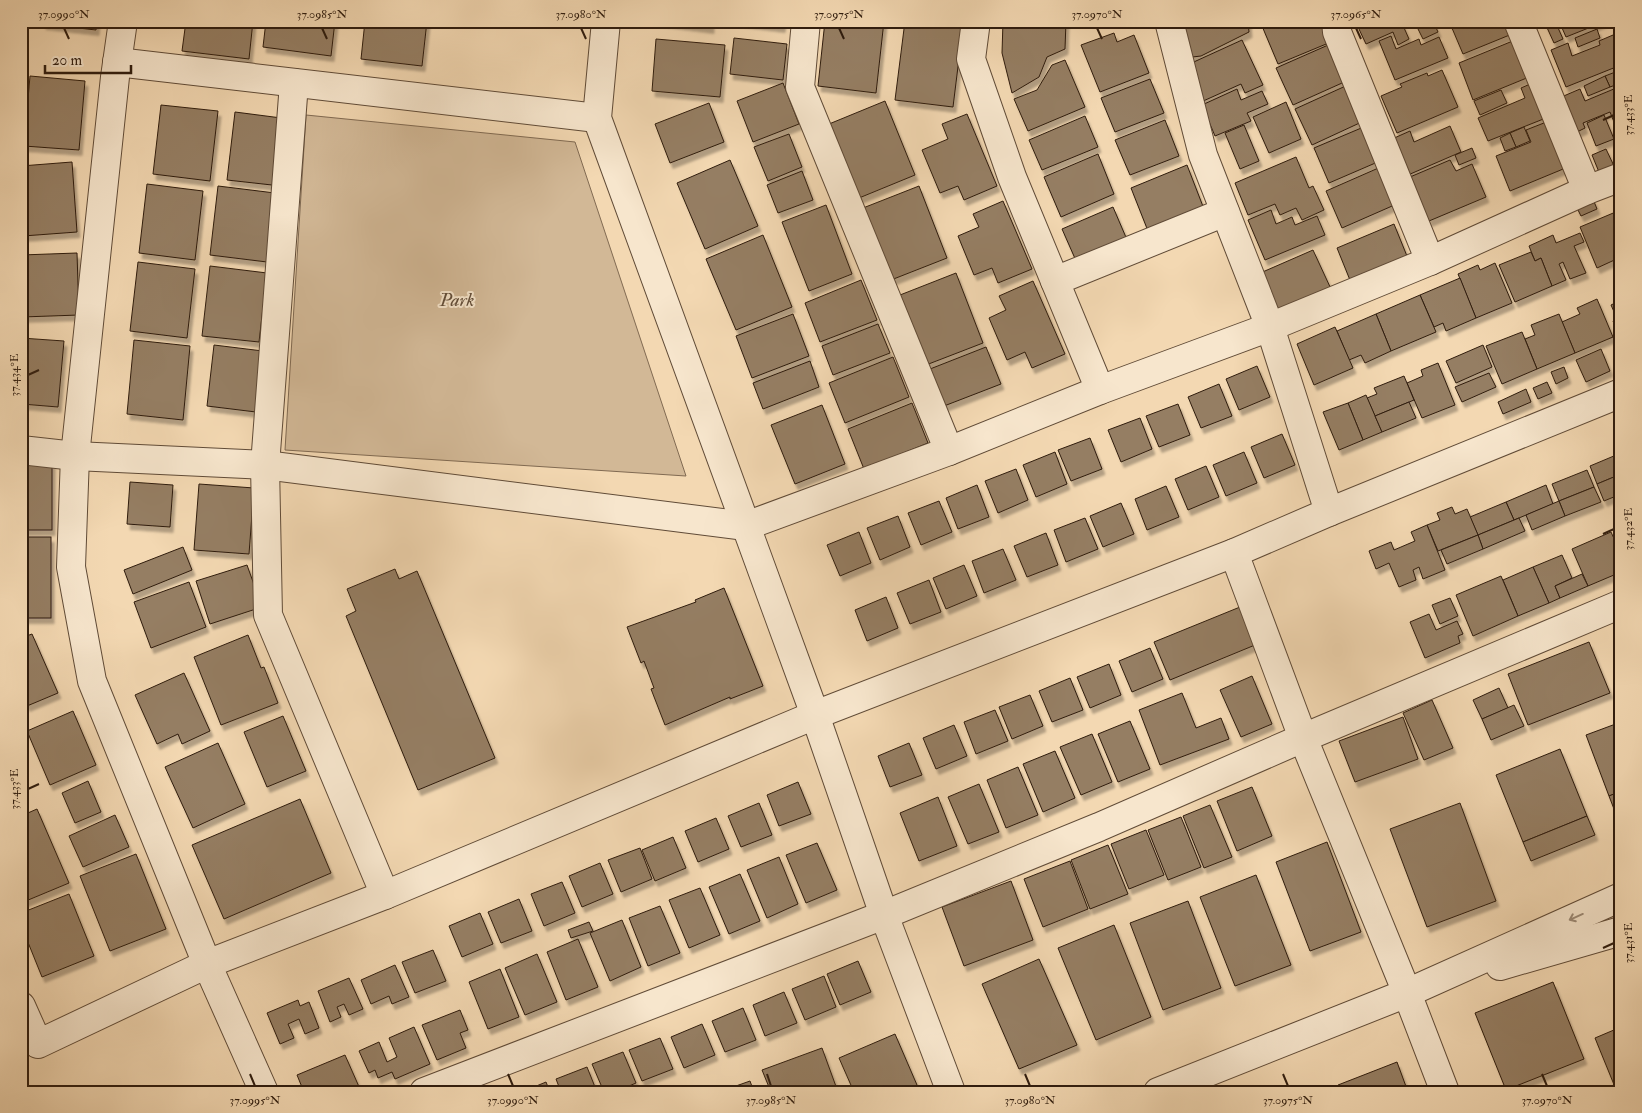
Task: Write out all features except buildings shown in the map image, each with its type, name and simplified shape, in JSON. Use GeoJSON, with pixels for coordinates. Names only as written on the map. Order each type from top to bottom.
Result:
{"type":"FeatureCollection","features":[{"type":"Feature","properties":{"kind":"street"},"geometry":{"type":"LineString","coordinates":[[123,21],[75,456],[71,567],[92,681],[207,964],[264,1092]]}},
{"type":"Feature","properties":{"kind":"street"},"geometry":{"type":"LineString","coordinates":[[606,21],[596,118],[815,715],[884,915],[951,1092]]}},
{"type":"Feature","properties":{"kind":"street"},"geometry":{"type":"LineString","coordinates":[[806,21],[800,86],[949,451]]}},
{"type":"Feature","properties":{"kind":"street"},"geometry":{"type":"LineString","coordinates":[[976,21],[971,59],[1012,177],[1100,390]]}},
{"type":"Feature","properties":{"kind":"street"},"geometry":{"type":"LineString","coordinates":[[1169,21],[1203,155],[1270,327],[1329,512]]}},
{"type":"Feature","properties":{"kind":"street"},"geometry":{"type":"LineString","coordinates":[[1336,21],[1336,32],[1430,261]]}},
{"type":"Feature","properties":{"kind":"street"},"geometry":{"type":"LineString","coordinates":[[1518,21],[1587,190]]}},
{"type":"Feature","properties":{"kind":"street"},"geometry":{"type":"LineString","coordinates":[[117,62],[596,118]]}},
{"type":"Feature","properties":{"kind":"street"},"geometry":{"type":"LineString","coordinates":[[294,83],[265,465],[268,615],[385,895]]}},
{"type":"Feature","properties":{"kind":"street"},"geometry":{"type":"LineString","coordinates":[[21,450],[75,456],[265,465],[746,526],[949,451],[1100,390],[1270,327],[1430,261],[1587,190],[1621,177]]}},
{"type":"Feature","properties":{"kind":"street"},"geometry":{"type":"LineString","coordinates":[[1055,281],[1225,212]]}},
{"type":"Feature","properties":{"kind":"street"},"geometry":{"type":"LineString","coordinates":[[21,1006],[30,1048],[207,964],[385,895],[815,715],[1234,553],[1329,512],[1621,393]]}},
{"type":"Feature","properties":{"kind":"street"},"geometry":{"type":"LineString","coordinates":[[1234,553],[1303,738],[1407,993],[1445,1092]]}},
{"type":"Feature","properties":{"kind":"street"},"geometry":{"type":"LineString","coordinates":[[424,1092],[884,915],[1099,827],[1303,738],[1621,604]]}},
{"type":"Feature","properties":{"kind":"street"},"geometry":{"type":"LineString","coordinates":[[1158,1092],[1407,993],[1621,896]]}},
{"type":"Feature","properties":{"kind":"street"},"geometry":{"type":"LineString","coordinates":[[1407,993],[1621,931]]}},
{"type":"Feature","properties":{"kind":"green space","name":"Park"},"geometry":{"type":"Polygon","coordinates":[[[306,115],[575,142],[686,476],[285,450],[306,115]]]}}]}
